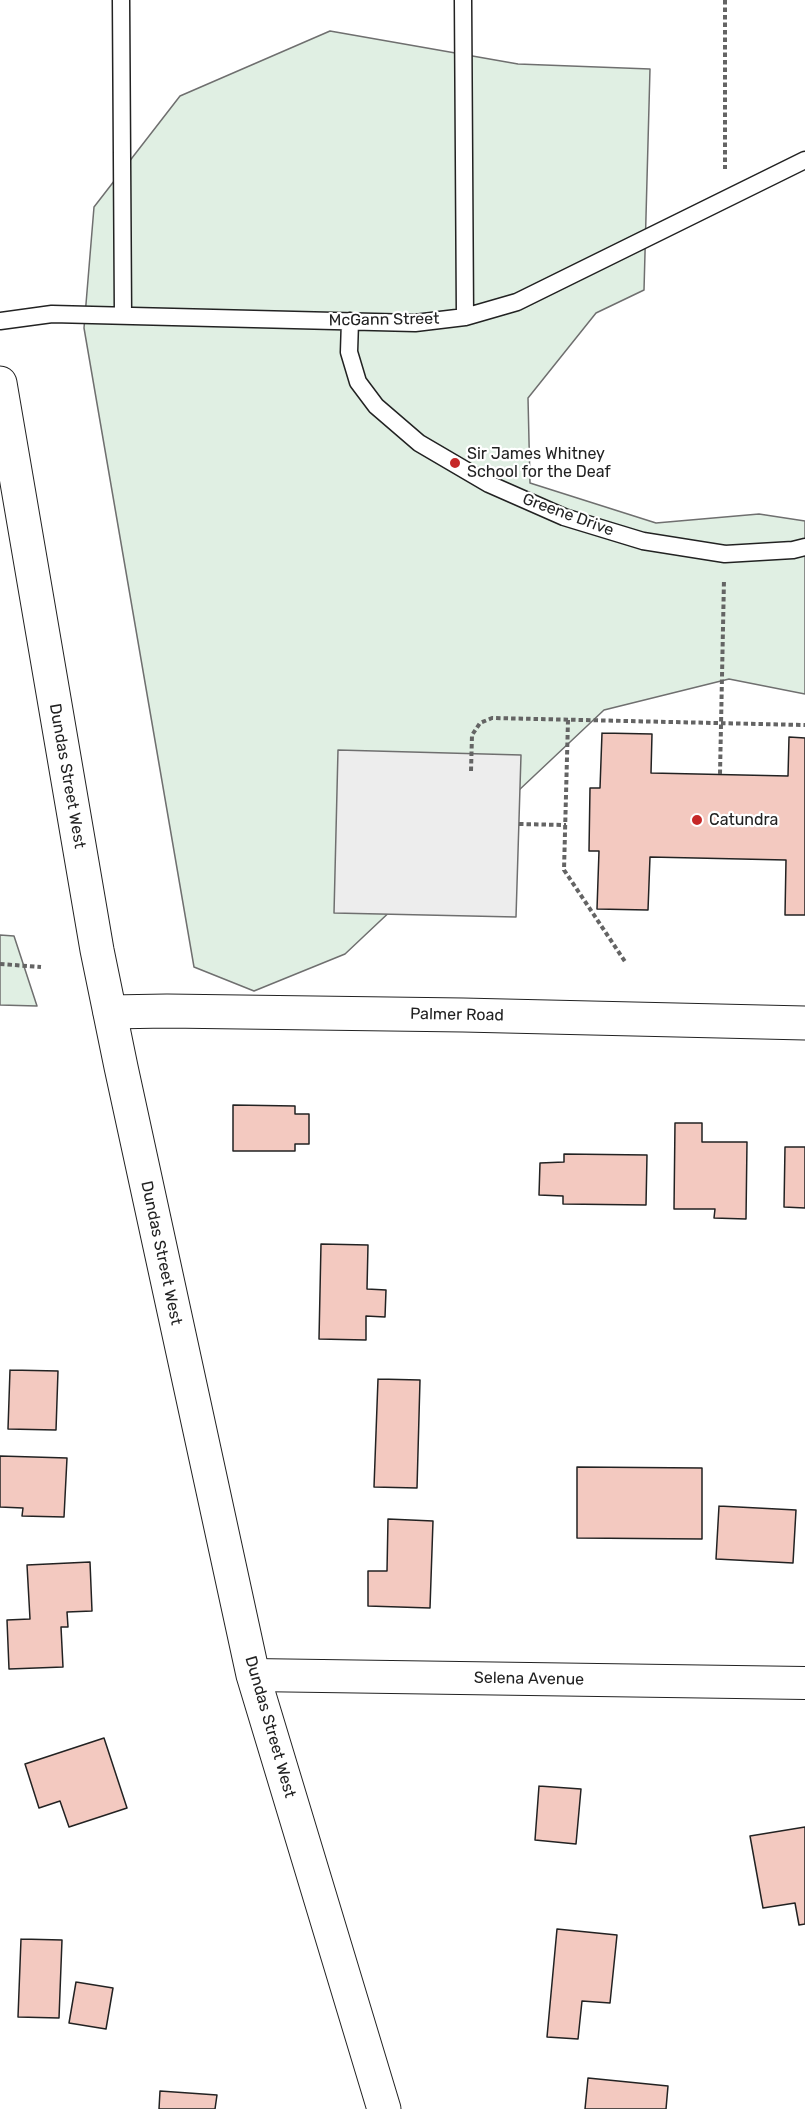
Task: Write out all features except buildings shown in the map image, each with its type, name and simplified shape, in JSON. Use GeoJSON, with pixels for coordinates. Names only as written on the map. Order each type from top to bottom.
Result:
{"type":"FeatureCollection","features":[{"type":"Feature","properties":{"kind":"main road","name":"Dundas Street West"},"geometry":{"type":"LineString","coordinates":[[0,383],[95,939],[253,1675],[384,2109]]}},
{"type":"Feature","properties":{"kind":"main road","name":"Palmer Road"},"geometry":{"type":"LineString","coordinates":[[110,1012],[463,1015],[805,1023]]}},
{"type":"Feature","properties":{"kind":"street","name":"Selena Avenue"},"geometry":{"type":"LineString","coordinates":[[253,1675],[805,1683]]}},
{"type":"Feature","properties":{"kind":"lane"},"geometry":{"type":"LineString","coordinates":[[121,0],[123,315]]}},
{"type":"Feature","properties":{"kind":"lane"},"geometry":{"type":"LineString","coordinates":[[463,0],[465,317]]}},
{"type":"Feature","properties":{"kind":"lane","name":"McGann Street"},"geometry":{"type":"LineString","coordinates":[[0,321],[52,314],[416,323],[465,317],[517,302],[805,160]]}},
{"type":"Feature","properties":{"kind":"lane","name":"Greene Drive"},"geometry":{"type":"LineString","coordinates":[[350,321],[349,352],[358,382],[376,406],[419,443],[489,484],[564,517],[643,541],[725,554],[793,550],[805,547]]}},
{"type":"Feature","properties":{"kind":"path"},"geometry":{"type":"LineString","coordinates":[[725,0],[725,200]]}},
{"type":"Feature","properties":{"kind":"path"},"geometry":{"type":"LineString","coordinates":[[720,774],[725,554]]}},
{"type":"Feature","properties":{"kind":"path"},"geometry":{"type":"LineString","coordinates":[[471,771],[472,735],[480,723],[492,718],[805,725]]}},
{"type":"Feature","properties":{"kind":"path"},"geometry":{"type":"LineString","coordinates":[[568,720],[564,870],[626,963]]}},
{"type":"Feature","properties":{"kind":"path"},"geometry":{"type":"LineString","coordinates":[[519,824],[566,825]]}},
{"type":"Feature","properties":{"kind":"path"},"geometry":{"type":"LineString","coordinates":[[0,964],[41,966]]}},
{"type":"Feature","properties":{"kind":"green space","name":"Sir James Whitney School for the Deaf"},"geometry":{"type":"Polygon","coordinates":[[[330,31],[518,64],[650,69],[644,290],[596,313],[528,398],[530,483],[656,523],[759,514],[805,521],[805,694],[729,679],[604,710],[345,954],[254,991],[194,967],[84,328],[94,207],[180,96],[330,31]]]}},
{"type":"Feature","properties":{"kind":"green space"},"geometry":{"type":"Polygon","coordinates":[[[0,935],[14,936],[37,1006],[0,1005],[0,935]]]}},
{"type":"Feature","properties":{"kind":"shaded area"},"geometry":{"type":"Polygon","coordinates":[[[338,750],[521,755],[516,917],[334,913],[338,750]]]}},
{"type":"Feature","properties":{"kind":"place","name":"Sir James Whitney School for the Deaf"},"geometry":{"type":"Point","coordinates":[455,463]}},
{"type":"Feature","properties":{"kind":"place","name":"Catundra"},"geometry":{"type":"Point","coordinates":[697,820]}}]}
